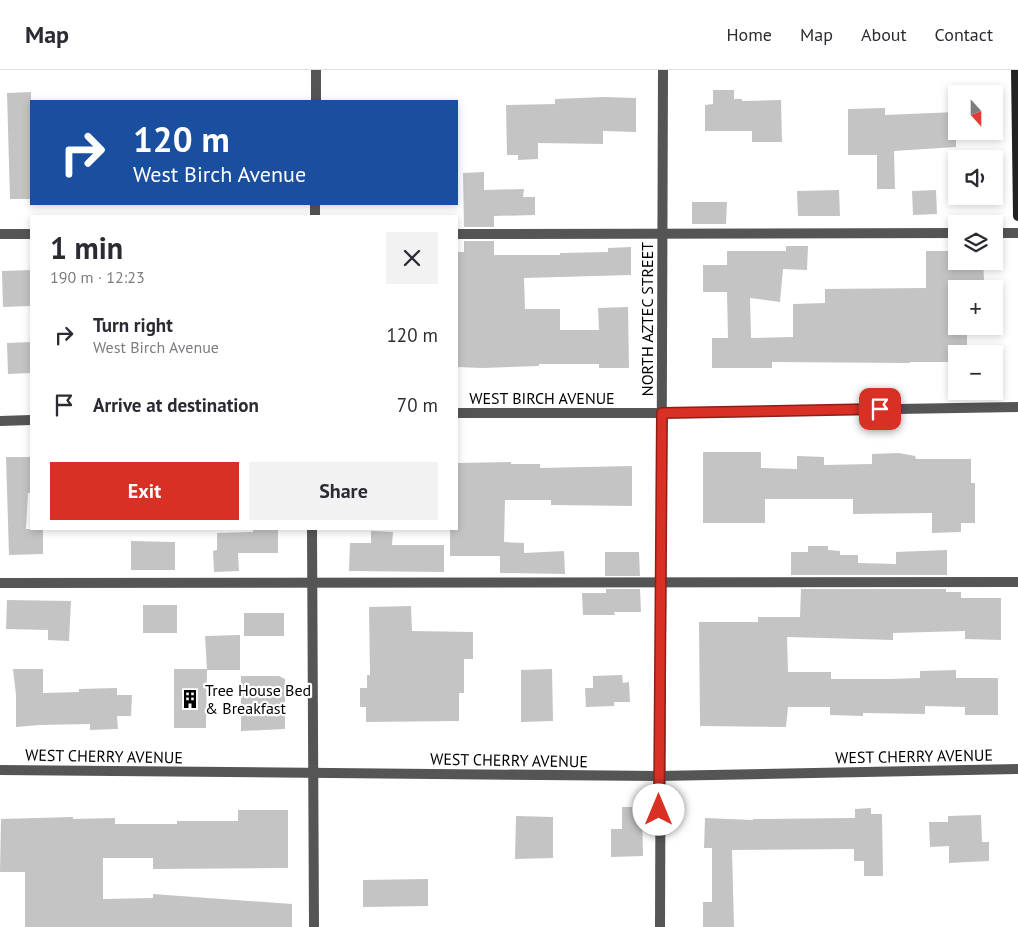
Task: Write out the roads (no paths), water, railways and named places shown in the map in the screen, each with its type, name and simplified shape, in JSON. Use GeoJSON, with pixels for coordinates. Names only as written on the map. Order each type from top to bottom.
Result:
{"type":"FeatureCollection","features":[{"type":"Feature","properties":{"kind":"street"},"geometry":{"type":"LineString","coordinates":[[316,70],[316,100]]}},
{"type":"Feature","properties":{"kind":"street","name":"NORTH AZTEC STREET"},"geometry":{"type":"LineString","coordinates":[[660,927],[663,70]]}},
{"type":"Feature","properties":{"kind":"street"},"geometry":{"type":"LineString","coordinates":[[1016,70],[1018,216]]}},
{"type":"Feature","properties":{"kind":"street"},"geometry":{"type":"LineString","coordinates":[[458,234],[948,233]]}},
{"type":"Feature","properties":{"kind":"street"},"geometry":{"type":"LineString","coordinates":[[1003,233],[1018,233]]}},
{"type":"Feature","properties":{"kind":"street"},"geometry":{"type":"LineString","coordinates":[[0,234],[30,234]]}},
{"type":"Feature","properties":{"kind":"street","name":"WEST BIRCH AVENUE"},"geometry":{"type":"LineString","coordinates":[[458,413],[662,413],[1018,407]]}},
{"type":"Feature","properties":{"kind":"street"},"geometry":{"type":"LineString","coordinates":[[0,421],[30,420]]}},
{"type":"Feature","properties":{"kind":"street"},"geometry":{"type":"LineString","coordinates":[[312,530],[314,927]]}},
{"type":"Feature","properties":{"kind":"street"},"geometry":{"type":"LineString","coordinates":[[0,583],[1018,582]]}},
{"type":"Feature","properties":{"kind":"street","name":"WEST CHERRY AVENUE"},"geometry":{"type":"LineString","coordinates":[[0,770],[660,776],[1018,769]]}},
{"type":"Feature","properties":{"kind":"place","name":"Tree House Bed & Breakfast"},"geometry":{"type":"Point","coordinates":[190,699]}}]}
